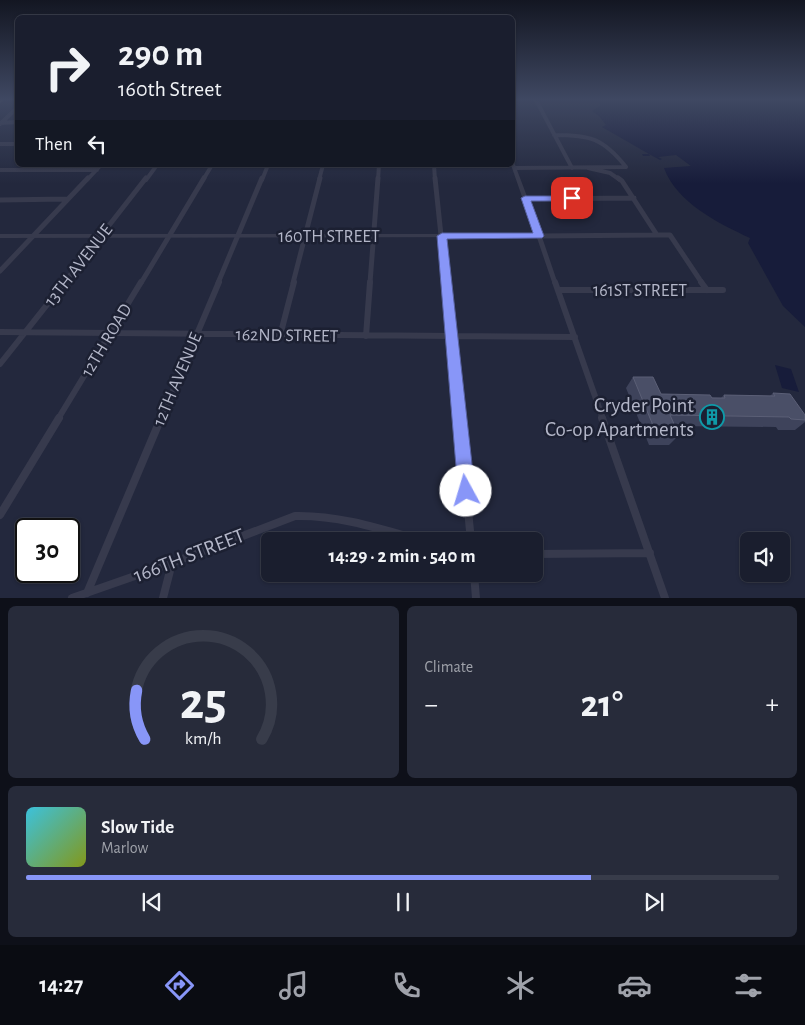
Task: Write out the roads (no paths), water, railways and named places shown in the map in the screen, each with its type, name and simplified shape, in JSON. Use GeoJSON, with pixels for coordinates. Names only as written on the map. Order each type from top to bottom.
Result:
{"type":"FeatureCollection","features":[{"type":"Feature","properties":{"kind":"street"},"geometry":{"type":"LineString","coordinates":[[550,128],[572,168]]}},
{"type":"Feature","properties":{"kind":"street"},"geometry":{"type":"LineString","coordinates":[[515,165],[572,168],[626,167],[618,157],[593,138],[554,135]]}},
{"type":"Feature","properties":{"kind":"street"},"geometry":{"type":"LineString","coordinates":[[0,144],[15,144]]}},
{"type":"Feature","properties":{"kind":"street"},"geometry":{"type":"LineString","coordinates":[[0,271],[99,167]]}},
{"type":"Feature","properties":{"kind":"street","name":"13TH AVENUE"},"geometry":{"type":"LineString","coordinates":[[0,364],[155,167]]}},
{"type":"Feature","properties":{"kind":"street","name":"12TH ROAD"},"geometry":{"type":"LineString","coordinates":[[0,515],[211,167]]}},
{"type":"Feature","properties":{"kind":"street","name":"12TH AVENUE"},"geometry":{"type":"LineString","coordinates":[[87,593],[267,167]]}},
{"type":"Feature","properties":{"kind":"street"},"geometry":{"type":"LineString","coordinates":[[280,336],[322,167]]}},
{"type":"Feature","properties":{"kind":"street"},"geometry":{"type":"LineString","coordinates":[[366,336],[379,167]]}},
{"type":"Feature","properties":{"kind":"street"},"geometry":{"type":"LineString","coordinates":[[434,167],[470,532]]}},
{"type":"Feature","properties":{"kind":"street"},"geometry":{"type":"LineString","coordinates":[[515,167],[665,598]]}},
{"type":"Feature","properties":{"kind":"street"},"geometry":{"type":"LineString","coordinates":[[588,168],[610,173],[622,181],[657,235],[670,236],[707,290]]}},
{"type":"Feature","properties":{"kind":"street"},"geometry":{"type":"LineString","coordinates":[[0,170],[97,170]]}},
{"type":"Feature","properties":{"kind":"street"},"geometry":{"type":"LineString","coordinates":[[525,198],[634,198]]}},
{"type":"Feature","properties":{"kind":"street"},"geometry":{"type":"LineString","coordinates":[[0,200],[68,199]]}},
{"type":"Feature","properties":{"kind":"street","name":"160TH STREET"},"geometry":{"type":"LineString","coordinates":[[0,236],[657,235]]}},
{"type":"Feature","properties":{"kind":"street","name":"161ST STREET"},"geometry":{"type":"LineString","coordinates":[[558,290],[723,290]]}},
{"type":"Feature","properties":{"kind":"street","name":"162ND STREET"},"geometry":{"type":"LineString","coordinates":[[0,332],[280,336],[575,337]]}},
{"type":"Feature","properties":{"kind":"street","name":"166TH STREET"},"geometry":{"type":"LineString","coordinates":[[72,598],[172,563],[282,520],[303,515],[344,520],[390,532]]}},
{"type":"Feature","properties":{"kind":"street"},"geometry":{"type":"LineString","coordinates":[[543,554],[650,553]]}},
{"type":"Feature","properties":{"kind":"street"},"geometry":{"type":"LineString","coordinates":[[163,598],[172,563]]}},
{"type":"Feature","properties":{"kind":"street"},"geometry":{"type":"LineString","coordinates":[[475,582],[476,598]]}},
{"type":"Feature","properties":{"kind":"water"},"geometry":{"type":"Polygon","coordinates":[[[604,128],[805,128],[805,327],[783,306],[748,243],[750,238],[725,226],[688,202],[678,192],[664,168],[691,166],[676,155],[658,157],[662,159],[660,160],[604,128]]]}},
{"type":"Feature","properties":{"kind":"water"},"geometry":{"type":"Polygon","coordinates":[[[775,365],[791,369],[799,392],[782,388],[775,365]]]}},
{"type":"Feature","properties":{"kind":"place","name":"Cryder Point Co-op Apartments"},"geometry":{"type":"Point","coordinates":[712,417]}}]}
